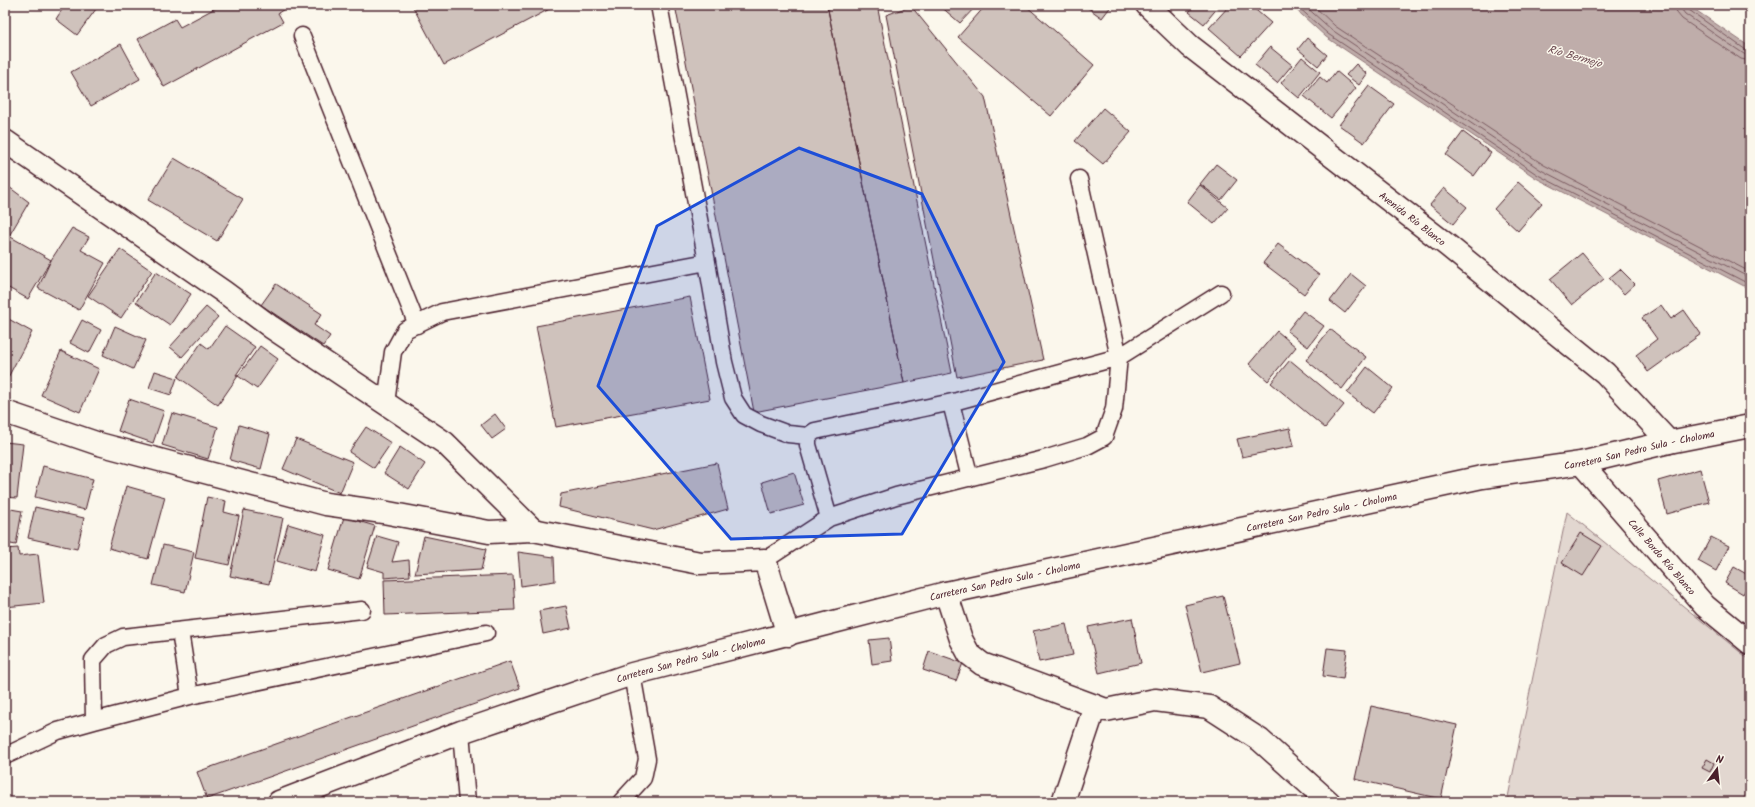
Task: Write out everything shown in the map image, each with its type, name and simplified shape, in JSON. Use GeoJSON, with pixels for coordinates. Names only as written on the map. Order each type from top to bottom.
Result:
{"type":"FeatureCollection","features":[{"type":"Feature","properties":{"kind":"street","name":"Avenida Río Blanco"},"geometry":{"type":"LineString","coordinates":[[1147,5],[1190,46],[1447,245],[1605,373],[1670,442]]}},
{"type":"Feature","properties":{"kind":"street"},"geometry":{"type":"LineString","coordinates":[[5,141],[224,292],[271,327],[446,443],[533,530]]}},
{"type":"Feature","properties":{"kind":"street"},"geometry":{"type":"LineString","coordinates":[[5,412],[99,444],[326,504],[383,512],[490,532],[533,530],[700,563],[765,560],[788,634]]}},
{"type":"Feature","properties":{"kind":"street","name":"Carretera San Pedro Sula - Choloma"},"geometry":{"type":"LineString","coordinates":[[279,802],[461,732],[632,674],[946,593],[1482,477],[1581,463],[1670,442],[1750,426]]}},
{"type":"Feature","properties":{"kind":"street","name":"Calle Bordo Río Blanco"},"geometry":{"type":"LineString","coordinates":[[1581,463],[1705,606],[1750,643]]}},
{"type":"Feature","properties":{"kind":"street"},"geometry":{"type":"LineString","coordinates":[[946,593],[961,639],[969,654],[982,664],[1106,710],[1155,700],[1209,707],[1260,740],[1329,802]]}},
{"type":"Feature","properties":{"kind":"street"},"geometry":{"type":"LineString","coordinates":[[1063,802],[1094,706]]}},
{"type":"Feature","properties":{"kind":"lane"},"geometry":{"type":"LineString","coordinates":[[659,5],[724,362],[733,398],[744,415],[761,424],[788,434],[808,436],[814,431],[951,403],[1119,357],[1221,293]]}},
{"type":"Feature","properties":{"kind":"lane"},"geometry":{"type":"LineString","coordinates":[[302,36],[417,324]]}},
{"type":"Feature","properties":{"kind":"lane"},"geometry":{"type":"LineString","coordinates":[[765,560],[829,518],[896,496],[970,478],[1087,446],[1104,437],[1114,409],[1119,357],[1079,179]]}},
{"type":"Feature","properties":{"kind":"lane"},"geometry":{"type":"LineString","coordinates":[[386,403],[393,352],[405,330],[442,312],[707,262]]}},
{"type":"Feature","properties":{"kind":"lane"},"geometry":{"type":"LineString","coordinates":[[951,403],[970,478]]}},
{"type":"Feature","properties":{"kind":"lane"},"geometry":{"type":"LineString","coordinates":[[808,436],[808,445],[829,518]]}},
{"type":"Feature","properties":{"kind":"lane"},"geometry":{"type":"LineString","coordinates":[[94,721],[93,660],[106,646],[123,637],[362,610]]}},
{"type":"Feature","properties":{"kind":"lane"},"geometry":{"type":"LineString","coordinates":[[180,631],[190,696]]}},
{"type":"Feature","properties":{"kind":"lane"},"geometry":{"type":"LineString","coordinates":[[5,756],[58,731],[190,696],[486,633]]}},
{"type":"Feature","properties":{"kind":"lane"},"geometry":{"type":"LineString","coordinates":[[621,802],[643,778],[647,759],[632,674]]}},
{"type":"Feature","properties":{"kind":"lane"},"geometry":{"type":"LineString","coordinates":[[461,732],[467,802]]}},
{"type":"Feature","properties":{"kind":"highlighted area"},"geometry":{"type":"Polygon","coordinates":[[[799,148],[922,194],[1004,362],[902,534],[731,539],[598,386],[657,226],[799,148]]]}},
{"type":"Feature","properties":{"kind":"shaded area"},"geometry":{"type":"Polygon","coordinates":[[[1567,512],[1750,660],[1750,791],[1740,802],[1507,802],[1567,512]]]}},
{"type":"Feature","properties":{"kind":"water","name":"Río Bermejo"},"geometry":{"type":"Polygon","coordinates":[[[1291,5],[1688,5],[1750,47],[1750,287],[1744,286],[1536,178],[1326,37],[1291,5]]]}},
{"type":"Feature","properties":{"kind":"building"},"geometry":{"type":"Polygon","coordinates":[[[65,5],[99,5],[77,35],[56,19],[65,5]]]}},
{"type":"Feature","properties":{"kind":"building"},"geometry":{"type":"Polygon","coordinates":[[[221,5],[291,5],[278,13],[283,22],[164,87],[138,39],[175,19],[180,27],[221,5]]]}},
{"type":"Feature","properties":{"kind":"building"},"geometry":{"type":"Polygon","coordinates":[[[412,5],[557,5],[444,65],[412,5]]]}},
{"type":"Feature","properties":{"kind":"building"},"geometry":{"type":"Polygon","coordinates":[[[675,5],[827,5],[904,383],[754,412],[675,5]]]}},
{"type":"Feature","properties":{"kind":"building"},"geometry":{"type":"Polygon","coordinates":[[[827,5],[877,5],[952,373],[904,383],[827,5]]]}},
{"type":"Feature","properties":{"kind":"building"},"geometry":{"type":"Polygon","coordinates":[[[939,5],[977,5],[960,23],[939,5]]]}},
{"type":"Feature","properties":{"kind":"building"},"geometry":{"type":"Polygon","coordinates":[[[986,5],[1025,5],[1094,65],[1051,116],[958,37],[986,5]]]}},
{"type":"Feature","properties":{"kind":"building"},"geometry":{"type":"Polygon","coordinates":[[[1084,5],[1112,5],[1102,18],[1084,5]]]}},
{"type":"Feature","properties":{"kind":"building"},"geometry":{"type":"Polygon","coordinates":[[[1195,5],[1219,6],[1204,24],[1189,12],[1195,5]]]}},
{"type":"Feature","properties":{"kind":"building"},"geometry":{"type":"Polygon","coordinates":[[[1230,5],[1250,5],[1271,23],[1241,56],[1209,28],[1230,5]]]}},
{"type":"Feature","properties":{"kind":"building"},"geometry":{"type":"Polygon","coordinates":[[[911,6],[985,97],[1043,360],[957,377],[886,15],[911,6]]]}},
{"type":"Feature","properties":{"kind":"building"},"geometry":{"type":"Polygon","coordinates":[[[1307,38],[1327,55],[1318,66],[1298,49],[1307,38]]]}},
{"type":"Feature","properties":{"kind":"building"},"geometry":{"type":"Polygon","coordinates":[[[121,44],[140,79],[91,106],[71,72],[121,44]]]}},
{"type":"Feature","properties":{"kind":"building"},"geometry":{"type":"Polygon","coordinates":[[[1270,47],[1292,65],[1277,83],[1255,65],[1270,47]]]}},
{"type":"Feature","properties":{"kind":"building"},"geometry":{"type":"Polygon","coordinates":[[[1302,57],[1320,72],[1299,98],[1281,83],[1302,57]]]}},
{"type":"Feature","properties":{"kind":"building"},"geometry":{"type":"Polygon","coordinates":[[[1356,64],[1367,74],[1359,85],[1346,75],[1356,64]]]}},
{"type":"Feature","properties":{"kind":"building"},"geometry":{"type":"Polygon","coordinates":[[[1336,71],[1356,88],[1331,118],[1304,96],[1320,77],[1327,83],[1336,71]]]}},
{"type":"Feature","properties":{"kind":"building"},"geometry":{"type":"Polygon","coordinates":[[[1369,86],[1394,104],[1364,143],[1339,125],[1369,86]]]}},
{"type":"Feature","properties":{"kind":"building"},"geometry":{"type":"Polygon","coordinates":[[[1103,108],[1131,132],[1103,164],[1075,141],[1103,108]]]}},
{"type":"Feature","properties":{"kind":"building"},"geometry":{"type":"Polygon","coordinates":[[[1463,132],[1491,153],[1474,176],[1446,155],[1463,132]]]}},
{"type":"Feature","properties":{"kind":"building"},"geometry":{"type":"Polygon","coordinates":[[[174,158],[243,199],[217,241],[148,200],[174,158]]]}},
{"type":"Feature","properties":{"kind":"building"},"geometry":{"type":"Polygon","coordinates":[[[1216,164],[1237,180],[1221,200],[1200,184],[1216,164]]]}},
{"type":"Feature","properties":{"kind":"building"},"geometry":{"type":"Polygon","coordinates":[[[1518,182],[1542,203],[1518,231],[1494,209],[1518,182]]]}},
{"type":"Feature","properties":{"kind":"building"},"geometry":{"type":"Polygon","coordinates":[[[5,184],[29,202],[9,236],[5,238],[5,184]]]}},
{"type":"Feature","properties":{"kind":"building"},"geometry":{"type":"Polygon","coordinates":[[[1200,185],[1228,208],[1214,224],[1187,202],[1200,185]]]}},
{"type":"Feature","properties":{"kind":"building"},"geometry":{"type":"Polygon","coordinates":[[[1444,188],[1467,207],[1453,224],[1430,205],[1444,188]]]}},
{"type":"Feature","properties":{"kind":"building"},"geometry":{"type":"Polygon","coordinates":[[[72,228],[89,237],[81,250],[105,263],[79,310],[38,288],[51,260],[72,228]]]}},
{"type":"Feature","properties":{"kind":"building"},"geometry":{"type":"Polygon","coordinates":[[[9,236],[51,260],[28,299],[5,286],[5,243],[9,236]]]}},
{"type":"Feature","properties":{"kind":"building"},"geometry":{"type":"Polygon","coordinates":[[[1278,244],[1319,275],[1304,294],[1263,263],[1278,244]]]}},
{"type":"Feature","properties":{"kind":"building"},"geometry":{"type":"Polygon","coordinates":[[[120,249],[152,271],[121,318],[88,296],[120,249]]]}},
{"type":"Feature","properties":{"kind":"building"},"geometry":{"type":"Polygon","coordinates":[[[1582,253],[1604,279],[1572,305],[1550,279],[1582,253]]]}},
{"type":"Feature","properties":{"kind":"building"},"geometry":{"type":"Polygon","coordinates":[[[1620,269],[1635,284],[1624,294],[1609,278],[1620,269]]]}},
{"type":"Feature","properties":{"kind":"building"},"geometry":{"type":"Polygon","coordinates":[[[156,272],[191,294],[170,325],[136,302],[156,272]]]}},
{"type":"Feature","properties":{"kind":"building"},"geometry":{"type":"Polygon","coordinates":[[[1351,274],[1366,286],[1345,313],[1330,301],[1351,274]]]}},
{"type":"Feature","properties":{"kind":"building"},"geometry":{"type":"Polygon","coordinates":[[[276,284],[322,314],[314,325],[330,336],[323,346],[261,305],[276,284]]]}},
{"type":"Feature","properties":{"kind":"building"},"geometry":{"type":"Polygon","coordinates":[[[690,297],[710,399],[556,427],[536,326],[690,297]]]}},
{"type":"Feature","properties":{"kind":"building"},"geometry":{"type":"Polygon","coordinates":[[[1661,305],[1671,319],[1684,310],[1701,334],[1648,372],[1636,355],[1657,339],[1642,318],[1661,305]]]}},
{"type":"Feature","properties":{"kind":"building"},"geometry":{"type":"Polygon","coordinates":[[[206,307],[218,317],[182,357],[170,347],[206,307]]]}},
{"type":"Feature","properties":{"kind":"building"},"geometry":{"type":"Polygon","coordinates":[[[1303,311],[1324,326],[1308,347],[1287,331],[1303,311]]]}},
{"type":"Feature","properties":{"kind":"building"},"geometry":{"type":"Polygon","coordinates":[[[5,317],[32,332],[5,383],[5,317]]]}},
{"type":"Feature","properties":{"kind":"building"},"geometry":{"type":"Polygon","coordinates":[[[82,320],[101,330],[89,353],[70,343],[82,320]]]}},
{"type":"Feature","properties":{"kind":"building"},"geometry":{"type":"Polygon","coordinates":[[[115,326],[146,340],[133,369],[103,355],[115,326]]]}},
{"type":"Feature","properties":{"kind":"building"},"geometry":{"type":"Polygon","coordinates":[[[225,326],[255,347],[236,375],[238,376],[218,405],[178,377],[201,343],[209,349],[225,326]]]}},
{"type":"Feature","properties":{"kind":"building"},"geometry":{"type":"Polygon","coordinates":[[[1330,329],[1366,357],[1342,389],[1306,360],[1330,329]]]}},
{"type":"Feature","properties":{"kind":"building"},"geometry":{"type":"Polygon","coordinates":[[[1277,331],[1296,347],[1268,381],[1249,364],[1277,331]]]}},
{"type":"Feature","properties":{"kind":"building"},"geometry":{"type":"Polygon","coordinates":[[[260,346],[278,359],[257,389],[238,376],[260,346]]]}},
{"type":"Feature","properties":{"kind":"building"},"geometry":{"type":"Polygon","coordinates":[[[61,351],[99,369],[80,412],[41,395],[61,351]]]}},
{"type":"Feature","properties":{"kind":"building"},"geometry":{"type":"Polygon","coordinates":[[[1290,360],[1344,405],[1325,428],[1271,383],[1290,360]]]}},
{"type":"Feature","properties":{"kind":"building"},"geometry":{"type":"Polygon","coordinates":[[[1367,367],[1393,388],[1373,413],[1347,393],[1367,367]]]}},
{"type":"Feature","properties":{"kind":"building"},"geometry":{"type":"Polygon","coordinates":[[[155,371],[177,378],[171,395],[149,388],[155,371]]]}},
{"type":"Feature","properties":{"kind":"building"},"geometry":{"type":"Polygon","coordinates":[[[129,399],[164,411],[153,443],[118,431],[129,399]]]}},
{"type":"Feature","properties":{"kind":"building"},"geometry":{"type":"Polygon","coordinates":[[[172,413],[218,427],[208,459],[162,445],[172,413]]]}},
{"type":"Feature","properties":{"kind":"building"},"geometry":{"type":"Polygon","coordinates":[[[495,414],[506,429],[492,439],[481,425],[495,414]]]}},
{"type":"Feature","properties":{"kind":"building"},"geometry":{"type":"Polygon","coordinates":[[[239,425],[270,434],[261,469],[230,460],[239,425]]]}},
{"type":"Feature","properties":{"kind":"building"},"geometry":{"type":"Polygon","coordinates":[[[366,427],[391,443],[374,468],[349,452],[366,427]]]}},
{"type":"Feature","properties":{"kind":"building"},"geometry":{"type":"Polygon","coordinates":[[[1290,428],[1294,446],[1242,457],[1237,439],[1290,428]]]}},
{"type":"Feature","properties":{"kind":"building"},"geometry":{"type":"Polygon","coordinates":[[[296,439],[353,462],[340,493],[283,469],[296,439]]]}},
{"type":"Feature","properties":{"kind":"building"},"geometry":{"type":"Polygon","coordinates":[[[5,442],[23,444],[17,498],[5,497],[5,442]]]}},
{"type":"Feature","properties":{"kind":"building"},"geometry":{"type":"Polygon","coordinates":[[[400,447],[425,464],[409,489],[384,473],[400,447]]]}},
{"type":"Feature","properties":{"kind":"building"},"geometry":{"type":"Polygon","coordinates":[[[717,463],[728,509],[653,530],[559,507],[561,494],[717,463]]]}},
{"type":"Feature","properties":{"kind":"building"},"geometry":{"type":"Polygon","coordinates":[[[43,466],[93,479],[85,510],[35,497],[43,466]]]}},
{"type":"Feature","properties":{"kind":"building"},"geometry":{"type":"Polygon","coordinates":[[[1700,469],[1709,502],[1667,514],[1658,481],[1700,469]]]}},
{"type":"Feature","properties":{"kind":"building"},"geometry":{"type":"Polygon","coordinates":[[[794,472],[804,505],[771,514],[762,482],[794,472]]]}},
{"type":"Feature","properties":{"kind":"building"},"geometry":{"type":"Polygon","coordinates":[[[126,486],[165,497],[148,559],[109,548],[126,486]]]}},
{"type":"Feature","properties":{"kind":"building"},"geometry":{"type":"Polygon","coordinates":[[[207,497],[226,501],[224,512],[239,516],[229,565],[195,558],[207,497]]]}},
{"type":"Feature","properties":{"kind":"building"},"geometry":{"type":"Polygon","coordinates":[[[35,507],[84,518],[77,549],[28,538],[35,507]]]}},
{"type":"Feature","properties":{"kind":"building"},"geometry":{"type":"Polygon","coordinates":[[[5,508],[22,511],[16,545],[5,543],[5,508]]]}},
{"type":"Feature","properties":{"kind":"building"},"geometry":{"type":"Polygon","coordinates":[[[244,510],[283,518],[269,584],[230,576],[244,510]]]}},
{"type":"Feature","properties":{"kind":"building"},"geometry":{"type":"Polygon","coordinates":[[[344,517],[375,526],[359,579],[328,570],[344,517]]]}},
{"type":"Feature","properties":{"kind":"building"},"geometry":{"type":"Polygon","coordinates":[[[288,524],[325,535],[315,572],[277,561],[288,524]]]}},
{"type":"Feature","properties":{"kind":"building"},"geometry":{"type":"Polygon","coordinates":[[[1581,533],[1602,546],[1583,576],[1562,563],[1581,533]]]}},
{"type":"Feature","properties":{"kind":"building"},"geometry":{"type":"Polygon","coordinates":[[[377,536],[398,542],[392,562],[409,560],[410,576],[384,578],[384,572],[367,567],[377,536]]]}},
{"type":"Feature","properties":{"kind":"building"},"geometry":{"type":"Polygon","coordinates":[[[424,536],[486,549],[481,570],[415,574],[424,536]]]}},
{"type":"Feature","properties":{"kind":"building"},"geometry":{"type":"Polygon","coordinates":[[[1711,537],[1729,546],[1716,571],[1698,561],[1711,537]]]}},
{"type":"Feature","properties":{"kind":"building"},"geometry":{"type":"Polygon","coordinates":[[[163,545],[194,552],[185,592],[153,585],[163,545]]]}},
{"type":"Feature","properties":{"kind":"building"},"geometry":{"type":"Polygon","coordinates":[[[18,548],[19,556],[38,554],[44,603],[5,607],[5,549],[18,548]]]}},
{"type":"Feature","properties":{"kind":"building"},"geometry":{"type":"Polygon","coordinates":[[[518,552],[554,557],[555,581],[521,586],[518,552]]]}},
{"type":"Feature","properties":{"kind":"building"},"geometry":{"type":"Polygon","coordinates":[[[1734,567],[1750,576],[1750,582],[1743,594],[1725,583],[1734,567]]]}},
{"type":"Feature","properties":{"kind":"building"},"geometry":{"type":"Polygon","coordinates":[[[513,575],[515,610],[385,615],[384,580],[513,575]]]}},
{"type":"Feature","properties":{"kind":"building"},"geometry":{"type":"Polygon","coordinates":[[[1223,596],[1240,663],[1202,672],[1185,605],[1223,596]]]}},
{"type":"Feature","properties":{"kind":"building"},"geometry":{"type":"Polygon","coordinates":[[[566,606],[571,628],[543,634],[539,611],[566,606]]]}},
{"type":"Feature","properties":{"kind":"building"},"geometry":{"type":"Polygon","coordinates":[[[1132,618],[1141,663],[1099,673],[1088,627],[1132,618]]]}},
{"type":"Feature","properties":{"kind":"building"},"geometry":{"type":"Polygon","coordinates":[[[1066,624],[1073,655],[1039,662],[1033,631],[1066,624]]]}},
{"type":"Feature","properties":{"kind":"building"},"geometry":{"type":"Polygon","coordinates":[[[889,638],[892,661],[872,664],[869,640],[889,638]]]}},
{"type":"Feature","properties":{"kind":"building"},"geometry":{"type":"Polygon","coordinates":[[[1327,648],[1347,650],[1343,679],[1323,676],[1327,648]]]}},
{"type":"Feature","properties":{"kind":"building"},"geometry":{"type":"Polygon","coordinates":[[[929,651],[963,663],[956,681],[923,670],[929,651]]]}},
{"type":"Feature","properties":{"kind":"building"},"geometry":{"type":"Polygon","coordinates":[[[510,661],[520,688],[207,799],[197,772],[510,661]]]}},
{"type":"Feature","properties":{"kind":"building"},"geometry":{"type":"Polygon","coordinates":[[[1371,706],[1457,725],[1441,799],[1355,779],[1371,706]]]}},
{"type":"Feature","properties":{"kind":"building"},"geometry":{"type":"Polygon","coordinates":[[[1707,759],[1714,763],[1710,772],[1702,768],[1707,759]]]}}]}
